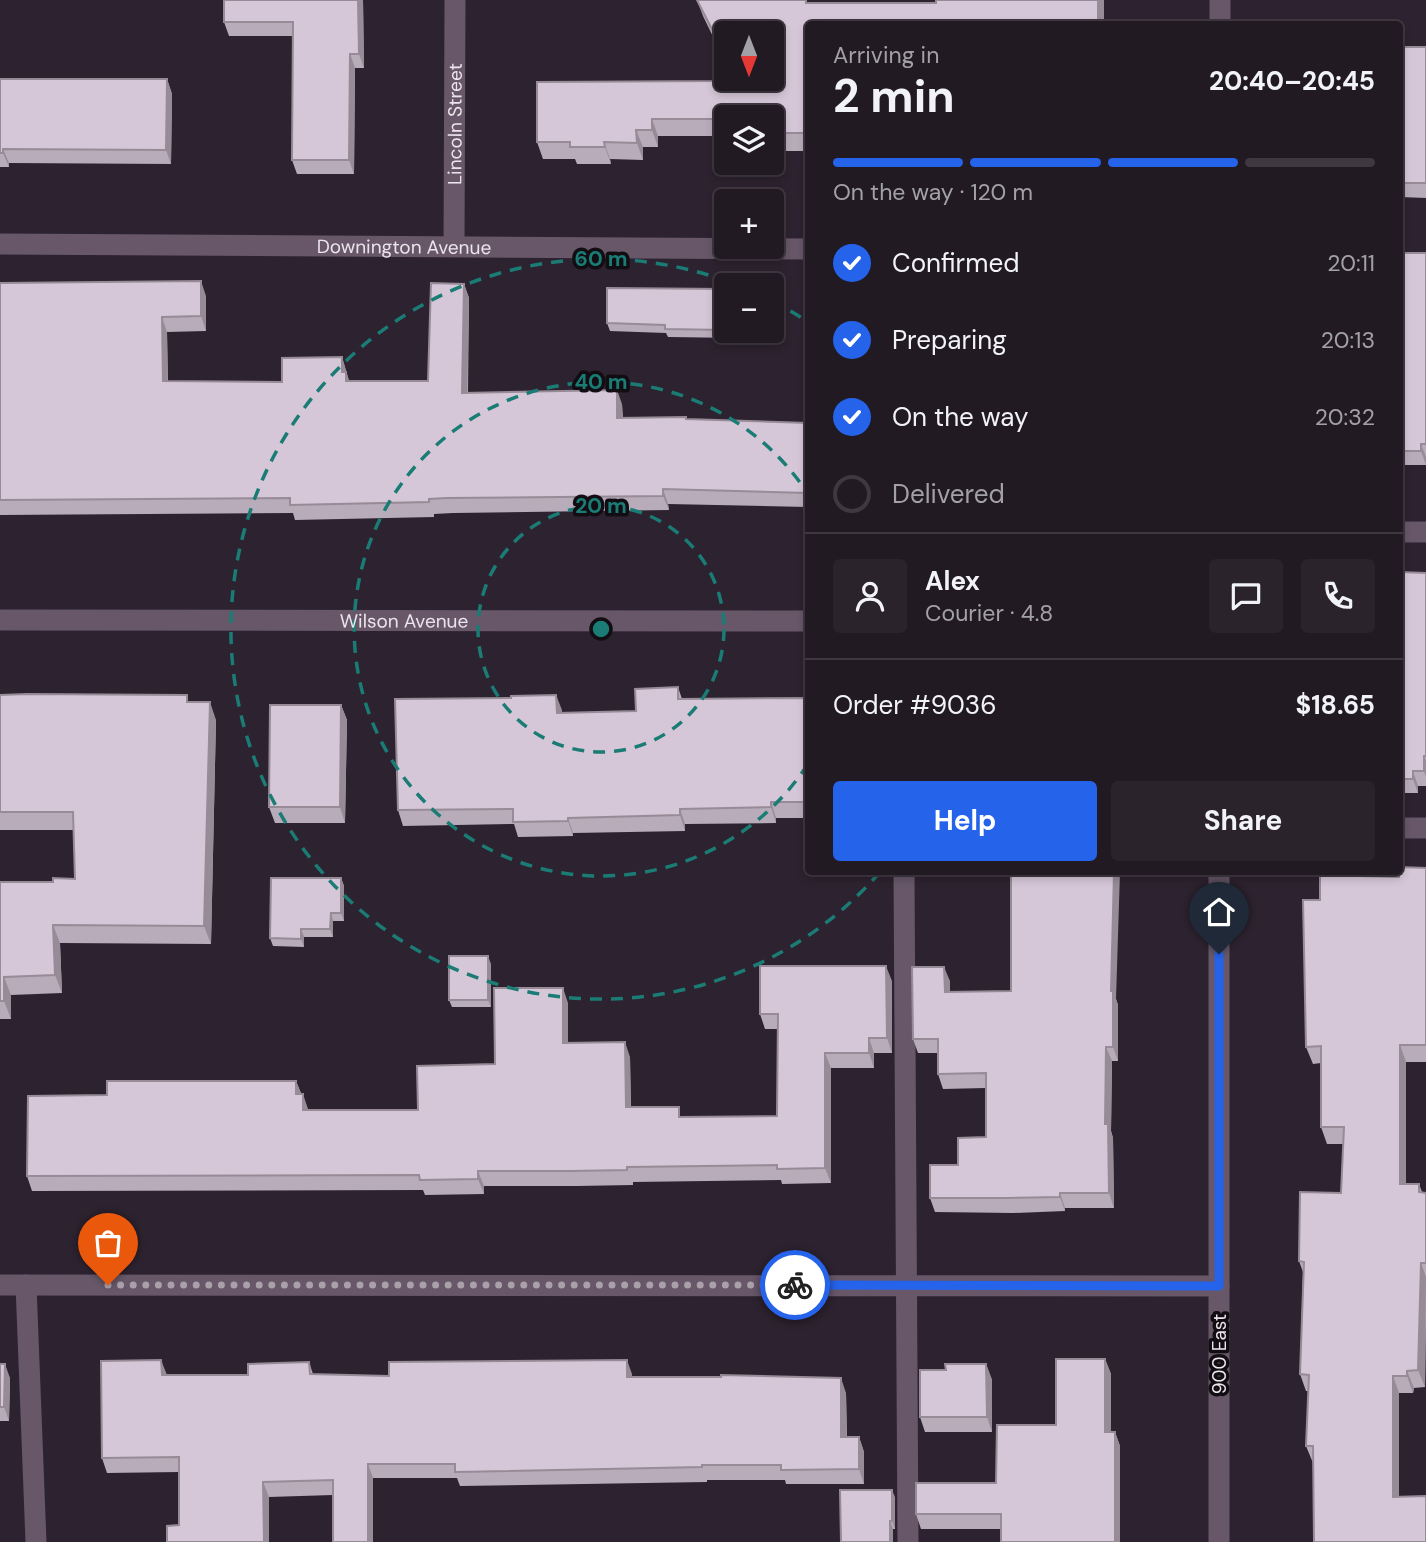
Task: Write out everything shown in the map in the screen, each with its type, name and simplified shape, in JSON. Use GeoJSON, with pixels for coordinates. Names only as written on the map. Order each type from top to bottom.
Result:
{"type":"FeatureCollection","features":[{"type":"Feature","properties":{"kind":"street","name":"Lincoln Street"},"geometry":{"type":"LineString","coordinates":[[454,246],[455,0]]}},
{"type":"Feature","properties":{"kind":"street"},"geometry":{"type":"LineString","coordinates":[[1220,0],[1220,21]]}},
{"type":"Feature","properties":{"kind":"street","name":"Downington Avenue"},"geometry":{"type":"LineString","coordinates":[[0,244],[805,249]]}},
{"type":"Feature","properties":{"kind":"street"},"geometry":{"type":"LineString","coordinates":[[1403,532],[1426,532]]}},
{"type":"Feature","properties":{"kind":"street","name":"Wilson Avenue"},"geometry":{"type":"LineString","coordinates":[[0,620],[805,621]]}},
{"type":"Feature","properties":{"kind":"street"},"geometry":{"type":"LineString","coordinates":[[1403,828],[1426,828]]}},
{"type":"Feature","properties":{"kind":"street"},"geometry":{"type":"LineString","coordinates":[[904,875],[908,1542]]}},
{"type":"Feature","properties":{"kind":"street","name":"900 East"},"geometry":{"type":"LineString","coordinates":[[1219,875],[1219,1542]]}},
{"type":"Feature","properties":{"kind":"street"},"geometry":{"type":"LineString","coordinates":[[0,1284],[1219,1286]]}},
{"type":"Feature","properties":{"kind":"street"},"geometry":{"type":"LineString","coordinates":[[26,1285],[36,1542]]}},
{"type":"Feature","properties":{"kind":"building"},"geometry":{"type":"Polygon","coordinates":[[[224,0],[358,0],[359,54],[350,54],[349,160],[292,160],[293,22],[224,22],[224,0]]]}},
{"type":"Feature","properties":{"kind":"building"},"geometry":{"type":"Polygon","coordinates":[[[697,0],[936,3],[936,0],[1098,0],[1098,21],[805,21],[805,133],[784,133],[784,105],[714,105],[714,119],[652,119],[652,130],[636,130],[637,143],[604,142],[605,147],[570,147],[570,142],[537,142],[537,82],[714,81],[714,91],[784,91],[784,21],[714,21],[714,33],[697,0]]]}},
{"type":"Feature","properties":{"kind":"building"},"geometry":{"type":"Polygon","coordinates":[[[1403,47],[1426,47],[1426,183],[1403,183],[1403,47]]]}},
{"type":"Feature","properties":{"kind":"building"},"geometry":{"type":"Polygon","coordinates":[[[0,79],[167,79],[166,150],[3,149],[3,153],[0,153],[0,79]]]}},
{"type":"Feature","properties":{"kind":"building"},"geometry":{"type":"Polygon","coordinates":[[[1403,253],[1426,253],[1426,444],[1421,444],[1421,451],[1403,451],[1403,253]]]}},
{"type":"Feature","properties":{"kind":"building"},"geometry":{"type":"Polygon","coordinates":[[[201,281],[201,316],[162,317],[163,381],[282,382],[282,358],[342,357],[342,372],[346,372],[346,381],[428,381],[431,283],[464,284],[462,393],[617,390],[617,418],[686,417],[805,423],[805,493],[663,489],[663,496],[447,498],[429,499],[429,502],[290,505],[290,498],[0,500],[0,283],[201,281]]]}},
{"type":"Feature","properties":{"kind":"building"},"geometry":{"type":"Polygon","coordinates":[[[607,288],[714,289],[714,330],[665,329],[665,325],[607,323],[607,288]]]}},
{"type":"Feature","properties":{"kind":"building"},"geometry":{"type":"Polygon","coordinates":[[[1403,572],[1426,573],[1426,756],[1424,771],[1413,771],[1413,779],[1403,779],[1403,572]]]}},
{"type":"Feature","properties":{"kind":"building"},"geometry":{"type":"Polygon","coordinates":[[[678,687],[678,699],[805,698],[805,802],[771,802],[771,807],[680,809],[680,815],[568,818],[568,821],[513,822],[513,809],[398,810],[395,699],[556,695],[557,713],[636,711],[635,689],[678,687]]]}},
{"type":"Feature","properties":{"kind":"building"},"geometry":{"type":"Polygon","coordinates":[[[0,695],[187,695],[187,702],[210,702],[204,926],[53,925],[55,975],[4,977],[4,1001],[0,1001],[0,882],[53,882],[53,878],[75,879],[73,812],[0,812],[0,695]]]}},
{"type":"Feature","properties":{"kind":"building"},"geometry":{"type":"Polygon","coordinates":[[[270,705],[341,705],[340,807],[269,807],[270,705]]]}},
{"type":"Feature","properties":{"kind":"building"},"geometry":{"type":"Polygon","coordinates":[[[1403,867],[1426,868],[1426,1045],[1400,1045],[1400,1184],[1419,1184],[1419,1192],[1426,1193],[1426,1263],[1421,1263],[1418,1370],[1407,1371],[1407,1376],[1393,1376],[1393,1497],[1426,1496],[1426,1542],[1314,1542],[1313,1446],[1306,1446],[1309,1375],[1300,1374],[1304,1262],[1299,1261],[1300,1192],[1341,1193],[1344,1127],[1321,1127],[1321,1046],[1306,1047],[1303,900],[1320,900],[1320,875],[1403,875],[1403,867]]]}},
{"type":"Feature","properties":{"kind":"building"},"geometry":{"type":"Polygon","coordinates":[[[1011,875],[1114,875],[1111,991],[1113,1047],[1106,1047],[1105,1124],[1108,1124],[1109,1193],[1060,1193],[1060,1197],[930,1198],[930,1165],[958,1165],[958,1138],[986,1137],[986,1073],[938,1074],[938,1039],[913,1039],[912,967],[944,967],[945,992],[1011,991],[1011,875]]]}},
{"type":"Feature","properties":{"kind":"building"},"geometry":{"type":"Polygon","coordinates":[[[271,878],[341,878],[341,913],[331,913],[330,929],[301,929],[301,939],[270,938],[271,878]]]}},
{"type":"Feature","properties":{"kind":"building"},"geometry":{"type":"Polygon","coordinates":[[[449,956],[488,956],[488,1000],[449,1000],[449,956]]]}},
{"type":"Feature","properties":{"kind":"building"},"geometry":{"type":"Polygon","coordinates":[[[760,966],[886,966],[887,1038],[869,1038],[869,1053],[825,1053],[825,1168],[777,1169],[777,1165],[478,1171],[478,1179],[420,1180],[419,1175],[27,1176],[28,1096],[107,1095],[107,1081],[296,1081],[296,1094],[303,1094],[303,1110],[418,1110],[417,1066],[495,1064],[494,988],[563,988],[563,1043],[625,1042],[626,1107],[679,1107],[679,1117],[777,1116],[778,1014],[760,1014],[760,966]]]}},
{"type":"Feature","properties":{"kind":"building"},"geometry":{"type":"Polygon","coordinates":[[[1056,1359],[1105,1359],[1105,1432],[1115,1432],[1115,1542],[1001,1542],[1001,1514],[916,1514],[916,1483],[996,1483],[997,1425],[1056,1425],[1056,1359]]]}},
{"type":"Feature","properties":{"kind":"building"},"geometry":{"type":"Polygon","coordinates":[[[161,1360],[162,1375],[248,1375],[248,1364],[309,1362],[310,1374],[389,1376],[389,1362],[627,1360],[627,1377],[721,1375],[841,1378],[841,1437],[859,1437],[859,1469],[781,1470],[781,1465],[702,1465],[455,1472],[455,1464],[368,1464],[368,1542],[333,1542],[333,1480],[263,1482],[264,1542],[167,1542],[167,1526],[179,1525],[179,1457],[102,1458],[101,1361],[161,1360]]]}},
{"type":"Feature","properties":{"kind":"building"},"geometry":{"type":"Polygon","coordinates":[[[0,1364],[5,1364],[4,1407],[0,1407],[0,1364]]]}},
{"type":"Feature","properties":{"kind":"building"},"geometry":{"type":"Polygon","coordinates":[[[945,1364],[986,1364],[987,1417],[920,1417],[920,1370],[946,1370],[945,1364]]]}},
{"type":"Feature","properties":{"kind":"building"},"geometry":{"type":"Polygon","coordinates":[[[840,1490],[892,1490],[890,1542],[841,1542],[840,1490]]]}},
{"type":"Feature","properties":{"kind":"way so far"},"geometry":{"type":"LineString","coordinates":[[108,1285],[795,1285]]}},
{"type":"Feature","properties":{"kind":"route"},"geometry":{"type":"LineString","coordinates":[[795,1285],[1219,1286],[1219,954]]}}]}
